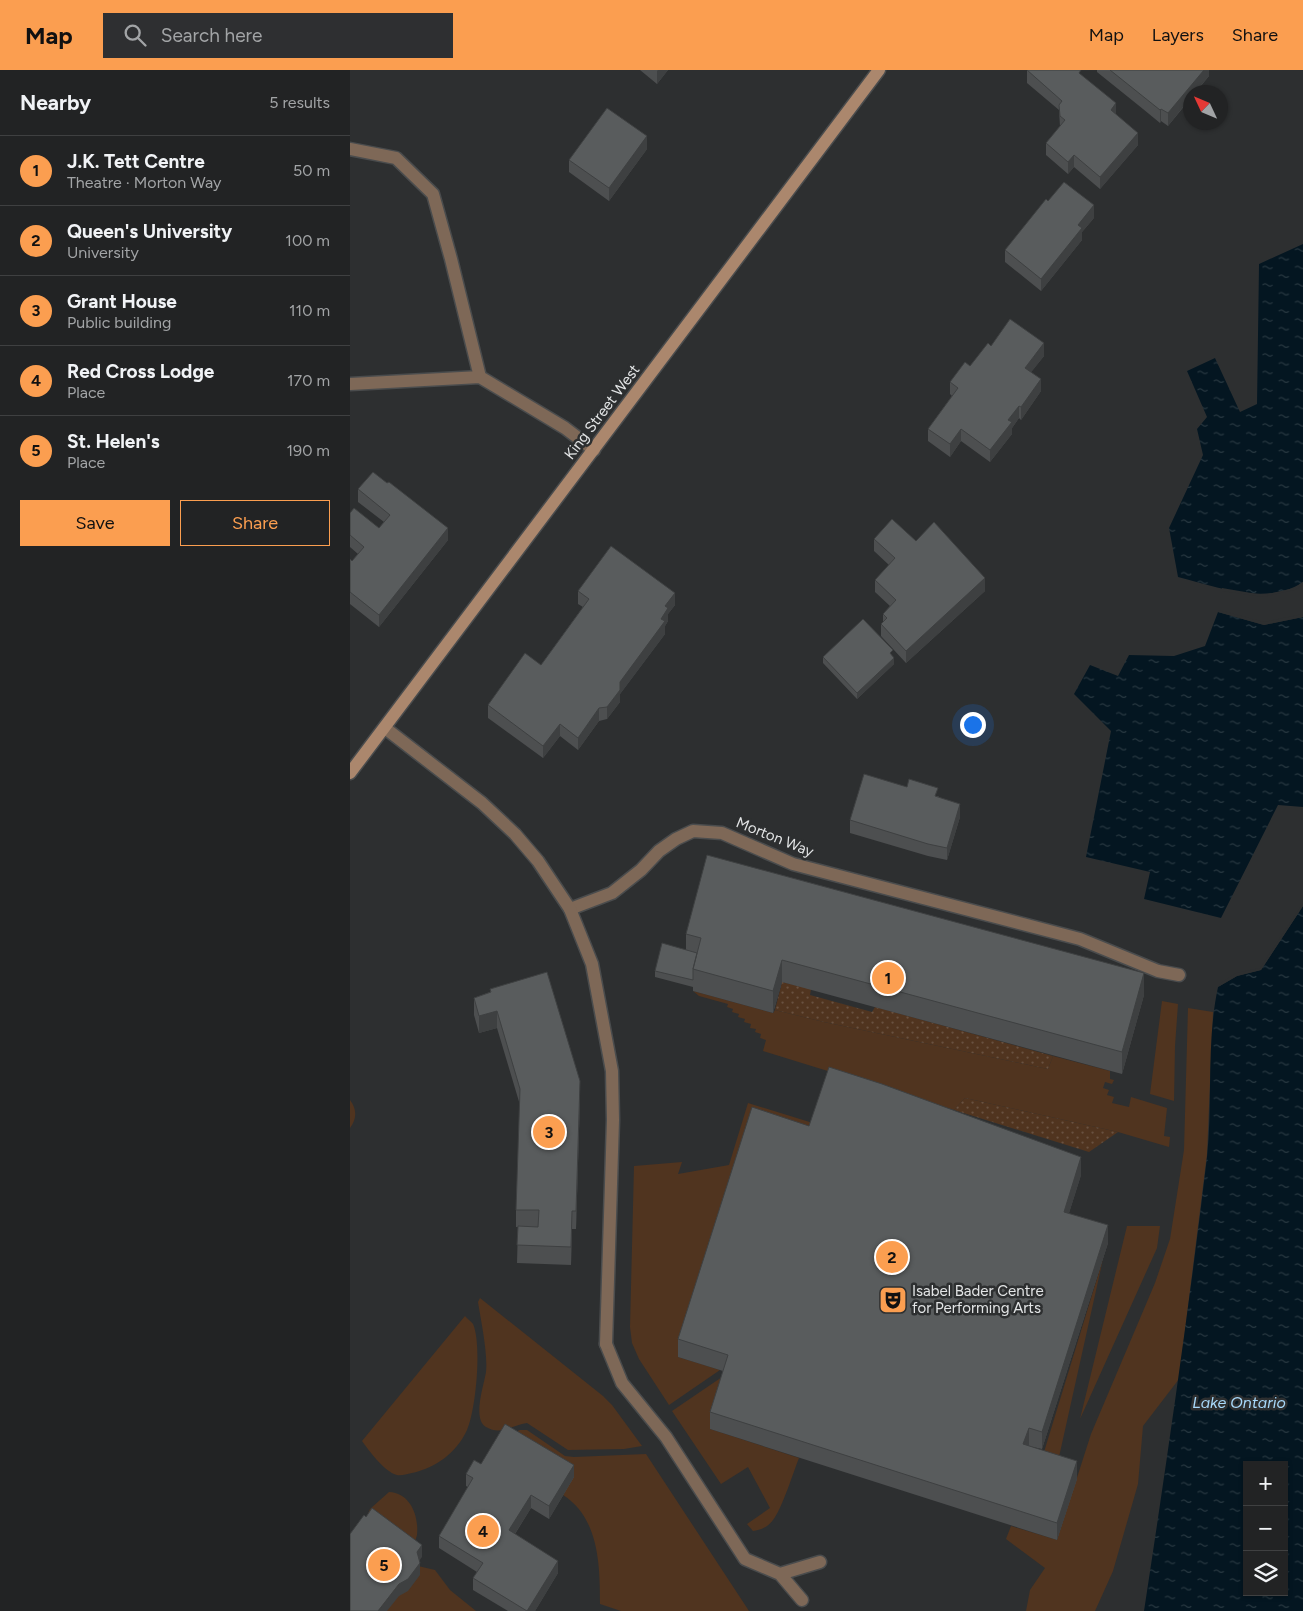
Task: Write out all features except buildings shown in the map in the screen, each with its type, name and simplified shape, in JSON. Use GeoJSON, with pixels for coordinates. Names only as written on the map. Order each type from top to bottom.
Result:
{"type":"FeatureCollection","features":[{"type":"Feature","properties":{"kind":"main road","name":"King Street West"},"geometry":{"type":"LineString","coordinates":[[350,773],[879,70]]}},
{"type":"Feature","properties":{"kind":"street"},"geometry":{"type":"LineString","coordinates":[[350,149],[396,158],[433,194],[451,258],[480,377]]}},
{"type":"Feature","properties":{"kind":"street"},"geometry":{"type":"LineString","coordinates":[[350,384],[480,377],[565,428],[594,450]]}},
{"type":"Feature","properties":{"kind":"street"},"geometry":{"type":"LineString","coordinates":[[384,728],[474,798],[514,834],[538,861],[570,909],[592,964],[612,1071],[613,1120],[606,1344],[622,1383],[666,1437],[745,1560],[780,1574],[802,1600]]}},
{"type":"Feature","properties":{"kind":"street","name":"Morton Way"},"geometry":{"type":"LineString","coordinates":[[570,909],[612,893],[676,839],[693,831],[722,833],[793,864],[1080,939],[1158,971],[1179,975]]}},
{"type":"Feature","properties":{"kind":"street"},"geometry":{"type":"LineString","coordinates":[[780,1574],[820,1562]]}},
{"type":"Feature","properties":{"kind":"shaded area"},"geometry":{"type":"Polygon","coordinates":[[[782,982],[811,989],[810,995],[872,1012],[875,1007],[1053,1056],[1048,1069],[775,1010],[782,982]]]}},
{"type":"Feature","properties":{"kind":"shaded area"},"geometry":{"type":"Polygon","coordinates":[[[693,991],[773,1013],[775,1010],[1048,1069],[1053,1056],[1110,1071],[1110,1079],[1114,1080],[1112,1084],[1105,1082],[1103,1088],[1109,1090],[1107,1095],[1114,1097],[1112,1103],[1129,1107],[1131,1097],[1167,1108],[1164,1136],[1170,1137],[1169,1147],[1118,1132],[965,1098],[954,1110],[763,1051],[766,1040],[760,1038],[761,1034],[755,1032],[756,1029],[750,1028],[751,1024],[744,1022],[745,1019],[738,1017],[739,1014],[732,1012],[733,1009],[727,1007],[728,1004],[699,996],[693,991]]]}},
{"type":"Feature","properties":{"kind":"shaded area"},"geometry":{"type":"Polygon","coordinates":[[[1162,1001],[1178,1004],[1174,1101],[1150,1094],[1162,1001]]]}},
{"type":"Feature","properties":{"kind":"shaded area"},"geometry":{"type":"Polygon","coordinates":[[[1188,1008],[1213,1012],[1207,1154],[1179,1379],[1143,1426],[1138,1484],[1113,1571],[1095,1611],[1026,1611],[1030,1590],[1045,1568],[1006,1539],[1011,1526],[1057,1540],[1091,1434],[1155,1283],[1170,1239],[1184,1150],[1188,1008]]]}},
{"type":"Feature","properties":{"kind":"shaded area"},"geometry":{"type":"Polygon","coordinates":[[[965,1098],[1118,1132],[1089,1152],[954,1110],[965,1098]]]}},
{"type":"Feature","properties":{"kind":"shaded area"},"geometry":{"type":"Polygon","coordinates":[[[350,1100],[355,1114],[350,1128],[350,1100]]]}},
{"type":"Feature","properties":{"kind":"shaded area"},"geometry":{"type":"Polygon","coordinates":[[[748,1103],[816,1124],[678,1357],[720,1370],[669,1405],[639,1359],[632,1343],[630,1327],[634,1166],[682,1162],[678,1174],[729,1165],[748,1103]]]}},
{"type":"Feature","properties":{"kind":"shaded area"},"geometry":{"type":"Polygon","coordinates":[[[1127,1226],[1160,1226],[1157,1248],[1080,1419],[1127,1226]]]}},
{"type":"Feature","properties":{"kind":"shaded area"},"geometry":{"type":"Polygon","coordinates":[[[1103,1259],[1059,1457],[1044,1452],[1103,1259]]]}},
{"type":"Feature","properties":{"kind":"shaded area"},"geometry":{"type":"Polygon","coordinates":[[[480,1298],[603,1396],[612,1405],[642,1446],[624,1449],[568,1450],[527,1423],[502,1430],[486,1427],[482,1423],[479,1410],[486,1372],[484,1337],[478,1302],[480,1298]]]}},
{"type":"Feature","properties":{"kind":"shaded area"},"geometry":{"type":"Polygon","coordinates":[[[465,1316],[473,1324],[477,1346],[477,1377],[473,1408],[467,1430],[458,1445],[445,1458],[421,1471],[396,1475],[390,1472],[372,1455],[362,1441],[465,1316]]]}},
{"type":"Feature","properties":{"kind":"shaded area"},"geometry":{"type":"Polygon","coordinates":[[[722,1377],[710,1429],[799,1458],[784,1500],[776,1515],[769,1525],[756,1531],[753,1531],[747,1524],[770,1508],[748,1467],[721,1484],[672,1411],[722,1377]]]}},
{"type":"Feature","properties":{"kind":"shaded area"},"geometry":{"type":"Polygon","coordinates":[[[520,1430],[527,1430],[565,1456],[646,1454],[749,1611],[621,1611],[600,1604],[598,1558],[591,1529],[575,1505],[563,1495],[573,1477],[505,1436],[520,1430]]]}},
{"type":"Feature","properties":{"kind":"shaded area"},"geometry":{"type":"Polygon","coordinates":[[[389,1492],[403,1496],[412,1506],[415,1513],[417,1535],[411,1550],[367,1516],[370,1509],[389,1492]]]}},
{"type":"Feature","properties":{"kind":"shaded area"},"geometry":{"type":"Polygon","coordinates":[[[418,1566],[435,1570],[450,1590],[476,1611],[350,1611],[418,1566]]]}},
{"type":"Feature","properties":{"kind":"water"},"geometry":{"type":"Polygon","coordinates":[[[1303,244],[1303,582],[1289,589],[1274,593],[1258,594],[1225,589],[1178,577],[1169,528],[1203,455],[1197,429],[1207,417],[1187,371],[1215,358],[1240,412],[1257,404],[1259,264],[1303,244]]]}},
{"type":"Feature","properties":{"kind":"water"},"geometry":{"type":"Polygon","coordinates":[[[1218,612],[1264,625],[1303,617],[1303,807],[1278,805],[1221,918],[1144,899],[1150,872],[1086,857],[1111,731],[1074,694],[1090,665],[1118,676],[1129,655],[1174,656],[1205,646],[1218,612]]]}},
{"type":"Feature","properties":{"kind":"water","name":"Lake Ontario"},"geometry":{"type":"Polygon","coordinates":[[[1303,906],[1303,1611],[1144,1611],[1193,1271],[1207,1157],[1214,1008],[1218,987],[1237,976],[1261,970],[1303,906]]]}},
{"type":"Feature","properties":{"kind":"pier"},"geometry":{"type":"Polygon","coordinates":[[[1303,582],[1303,585],[1295,590],[1263,597],[1222,591],[1222,588],[1263,595],[1294,588],[1303,582]]]}},
{"type":"Feature","properties":{"kind":"pier"},"geometry":{"type":"Polygon","coordinates":[[[1219,610],[1264,622],[1303,614],[1303,617],[1264,625],[1218,612],[1219,610]]]}},
{"type":"Feature","properties":{"kind":"pier"},"geometry":{"type":"Polygon","coordinates":[[[1303,903],[1303,906],[1261,970],[1237,976],[1218,987],[1236,973],[1260,968],[1303,903]]]}},
{"type":"Feature","properties":{"kind":"place","name":"J.K. Tett Centre"},"geometry":{"type":"Point","coordinates":[888,978]}},
{"type":"Feature","properties":{"kind":"place","name":"Grant House"},"geometry":{"type":"Point","coordinates":[549,1132]}},
{"type":"Feature","properties":{"kind":"place","name":"Queen's University"},"geometry":{"type":"Point","coordinates":[892,1257]}},
{"type":"Feature","properties":{"kind":"place","name":"Isabel Bader Centre for Performing Arts"},"geometry":{"type":"Point","coordinates":[893,1300]}},
{"type":"Feature","properties":{"kind":"place","name":"Red Cross Lodge"},"geometry":{"type":"Point","coordinates":[483,1531]}},
{"type":"Feature","properties":{"kind":"place","name":"St. Helen's"},"geometry":{"type":"Point","coordinates":[384,1565]}}]}
